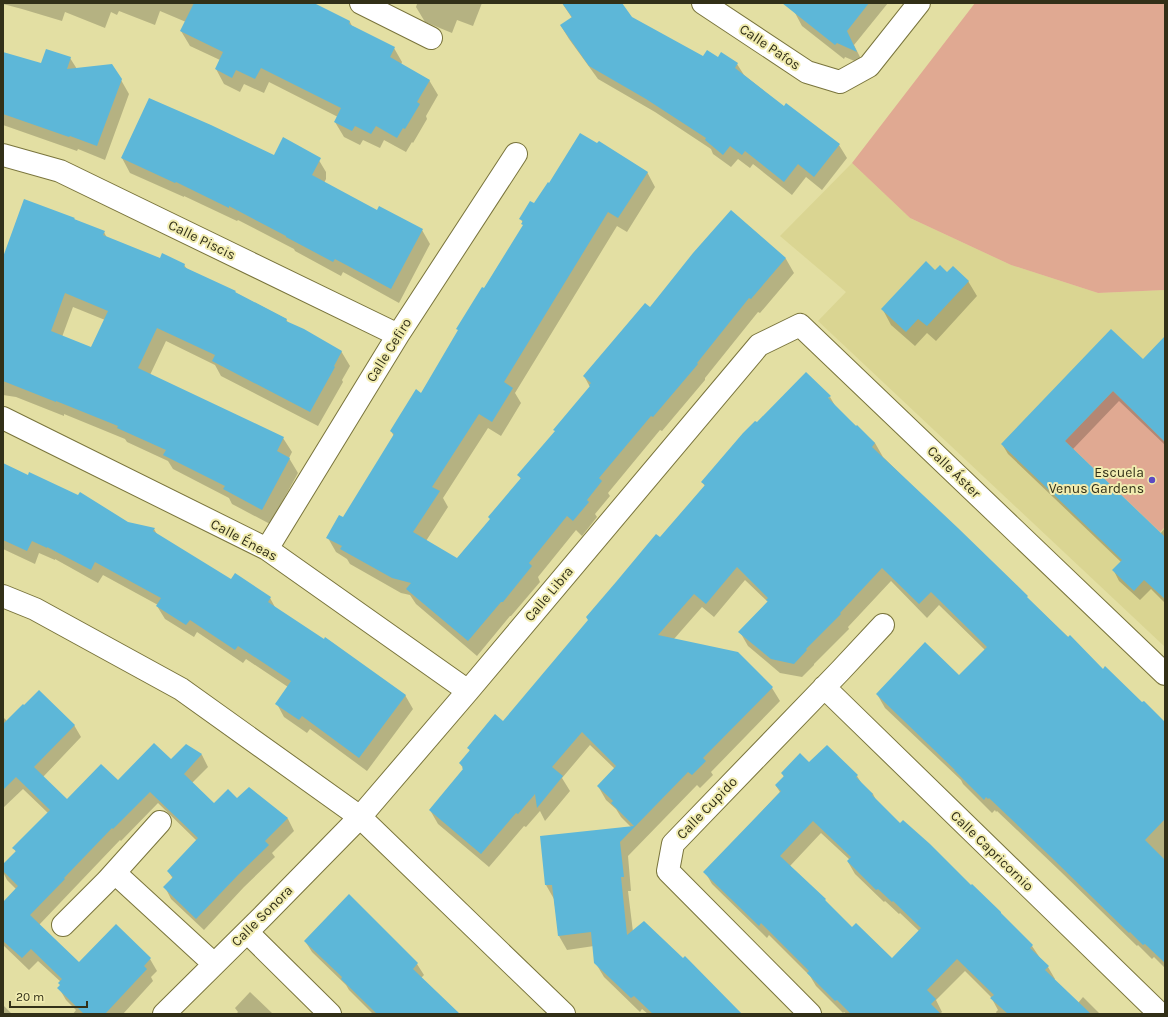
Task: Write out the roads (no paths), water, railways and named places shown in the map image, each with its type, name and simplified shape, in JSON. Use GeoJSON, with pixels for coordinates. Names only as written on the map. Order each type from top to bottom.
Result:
{"type":"FeatureCollection","features":[{"type":"Feature","properties":{"kind":"street"},"geometry":{"type":"LineString","coordinates":[[362,3],[431,38]]}},
{"type":"Feature","properties":{"kind":"street","name":"Calle Pafos"},"geometry":{"type":"LineString","coordinates":[[703,3],[806,72],[840,82],[869,66],[919,3]]}},
{"type":"Feature","properties":{"kind":"street","name":"Calle Cefiro"},"geometry":{"type":"LineString","coordinates":[[267,549],[398,335],[516,154]]}},
{"type":"Feature","properties":{"kind":"street","name":"Calle Piscis"},"geometry":{"type":"LineString","coordinates":[[3,155],[60,171],[398,335]]}},
{"type":"Feature","properties":{"kind":"street","name":"Calle Áster"},"geometry":{"type":"LineString","coordinates":[[737,370],[758,344],[800,325],[1165,674]]}},
{"type":"Feature","properties":{"kind":"street","name":"Calle Libra"},"geometry":{"type":"LineString","coordinates":[[360,817],[468,692],[737,370]]}},
{"type":"Feature","properties":{"kind":"street","name":"Calle Éneas"},"geometry":{"type":"LineString","coordinates":[[3,418],[267,549],[468,692]]}},
{"type":"Feature","properties":{"kind":"street"},"geometry":{"type":"LineString","coordinates":[[3,596],[35,609],[181,689],[360,817],[564,1014]]}},
{"type":"Feature","properties":{"kind":"street","name":"Calle Cupido"},"geometry":{"type":"LineString","coordinates":[[810,1014],[668,871],[673,844],[883,625]]}},
{"type":"Feature","properties":{"kind":"street","name":"Calle Capricornio"},"geometry":{"type":"LineString","coordinates":[[824,687],[1160,1014]]}},
{"type":"Feature","properties":{"kind":"street","name":"Calle Sonora"},"geometry":{"type":"LineString","coordinates":[[164,1014],[360,817]]}},
{"type":"Feature","properties":{"kind":"street"},"geometry":{"type":"LineString","coordinates":[[63,925],[115,873],[160,822]]}},
{"type":"Feature","properties":{"kind":"street"},"geometry":{"type":"LineString","coordinates":[[115,873],[214,964]]}},
{"type":"Feature","properties":{"kind":"street"},"geometry":{"type":"LineString","coordinates":[[247,932],[330,1014]]}},
{"type":"Feature","properties":{"kind":"place","name":"Escuela Venus Gardens"},"geometry":{"type":"Point","coordinates":[1152,480]}}]}
